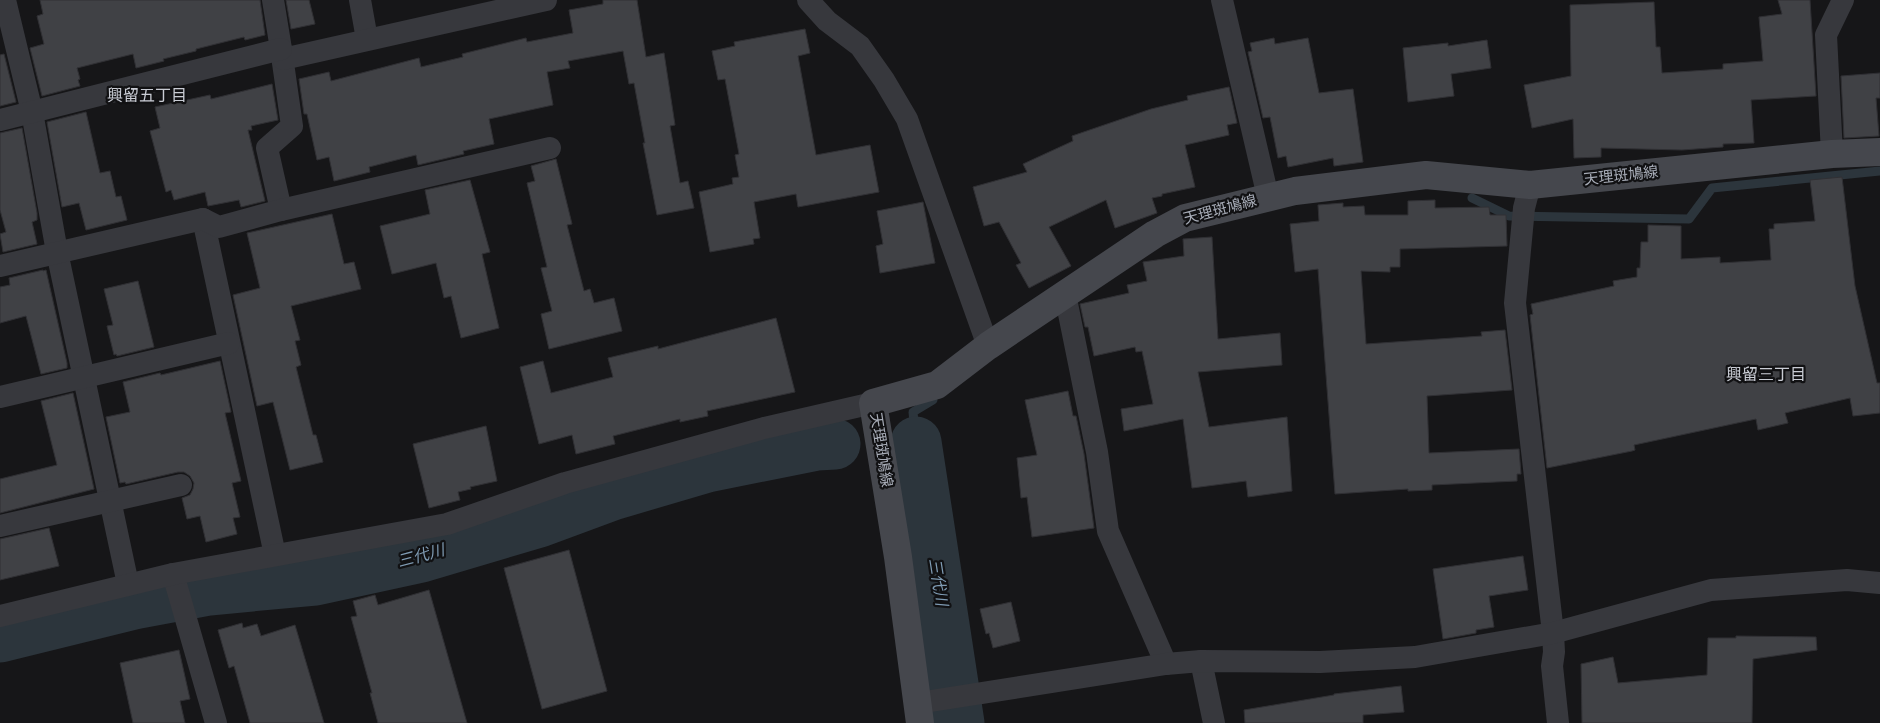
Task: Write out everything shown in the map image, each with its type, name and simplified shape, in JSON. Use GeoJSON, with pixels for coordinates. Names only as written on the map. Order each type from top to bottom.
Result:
{"type":"FeatureCollection","features":[{"type":"Feature","properties":{"kind":"main road","name":"天理斑鳩線"},"geometry":{"type":"LineString","coordinates":[[919,713],[898,557],[873,403],[936,385],[988,346],[1155,234],[1185,218],[1295,191],[1426,175],[1527,197],[1832,154],[1880,152]]}},
{"type":"Feature","properties":{"kind":"street"},"geometry":{"type":"LineString","coordinates":[[5,0],[32,112],[57,252],[128,584]]}},
{"type":"Feature","properties":{"kind":"street"},"geometry":{"type":"LineString","coordinates":[[273,0],[292,126],[267,148],[281,210]]}},
{"type":"Feature","properties":{"kind":"street"},"geometry":{"type":"LineString","coordinates":[[360,0],[367,39]]}},
{"type":"Feature","properties":{"kind":"street"},"geometry":{"type":"LineString","coordinates":[[0,120],[282,54],[367,39],[546,0]]}},
{"type":"Feature","properties":{"kind":"street"},"geometry":{"type":"LineString","coordinates":[[808,0],[827,21],[860,46],[884,80],[907,119],[988,346]]}},
{"type":"Feature","properties":{"kind":"street"},"geometry":{"type":"LineString","coordinates":[[1222,0],[1268,197]]}},
{"type":"Feature","properties":{"kind":"street"},"geometry":{"type":"LineString","coordinates":[[1832,154],[1826,34],[1843,0]]}},
{"type":"Feature","properties":{"kind":"street"},"geometry":{"type":"LineString","coordinates":[[0,266],[203,219],[219,226],[550,148]]}},
{"type":"Feature","properties":{"kind":"street"},"geometry":{"type":"LineString","coordinates":[[1527,197],[1515,303],[1553,633],[1554,652],[1552,666],[1558,723]]}},
{"type":"Feature","properties":{"kind":"street"},"geometry":{"type":"LineString","coordinates":[[203,219],[275,555]]}},
{"type":"Feature","properties":{"kind":"street"},"geometry":{"type":"LineString","coordinates":[[1065,294],[1097,452],[1108,531],[1166,664]]}},
{"type":"Feature","properties":{"kind":"street"},"geometry":{"type":"LineString","coordinates":[[0,397],[229,343]]}},
{"type":"Feature","properties":{"kind":"street"},"geometry":{"type":"LineString","coordinates":[[0,616],[128,584],[175,579],[275,555],[447,524],[565,483],[764,428],[873,403]]}},
{"type":"Feature","properties":{"kind":"street"},"geometry":{"type":"LineString","coordinates":[[0,526],[181,485]]}},
{"type":"Feature","properties":{"kind":"street"},"geometry":{"type":"LineString","coordinates":[[175,579],[216,723]]}},
{"type":"Feature","properties":{"kind":"street"},"geometry":{"type":"LineString","coordinates":[[919,713],[958,697],[1166,664],[1201,661],[1320,662],[1414,657],[1553,633],[1711,590],[1847,580],[1880,583]]}},
{"type":"Feature","properties":{"kind":"street"},"geometry":{"type":"LineString","coordinates":[[1201,661],[1214,723]]}},
{"type":"Feature","properties":{"kind":"building"},"geometry":{"type":"Polygon","coordinates":[[[40,0],[260,0],[265,35],[245,40],[244,37],[196,49],[196,51],[136,68],[133,54],[77,68],[80,86],[42,96],[30,48],[44,44],[37,16],[43,14],[40,0]]]}},
{"type":"Feature","properties":{"kind":"building"},"geometry":{"type":"Polygon","coordinates":[[[286,0],[309,0],[315,24],[291,29],[286,0]]]}},
{"type":"Feature","properties":{"kind":"building"},"geometry":{"type":"Polygon","coordinates":[[[603,0],[637,0],[646,57],[664,53],[675,125],[670,126],[680,183],[688,181],[694,208],[657,215],[634,83],[629,84],[623,51],[568,61],[570,68],[547,72],[553,105],[489,119],[494,144],[463,151],[464,154],[418,165],[416,155],[369,167],[370,172],[334,181],[329,157],[317,160],[307,114],[304,114],[299,79],[329,72],[331,81],[419,58],[421,67],[463,57],[462,54],[526,38],[527,42],[573,33],[569,10],[603,4],[603,0]]]}},
{"type":"Feature","properties":{"kind":"building"},"geometry":{"type":"Polygon","coordinates":[[[1778,0],[1810,0],[1816,96],[1751,100],[1754,143],[1723,144],[1723,147],[1682,150],[1601,148],[1601,157],[1574,158],[1573,119],[1532,128],[1524,85],[1571,76],[1570,5],[1654,2],[1656,47],[1660,47],[1662,73],[1723,69],[1723,64],[1763,61],[1759,17],[1782,14],[1778,0]]]}},
{"type":"Feature","properties":{"kind":"building"},"geometry":{"type":"Polygon","coordinates":[[[805,29],[810,53],[798,56],[816,155],[870,145],[879,192],[798,207],[796,194],[754,202],[760,238],[753,239],[754,244],[710,252],[699,192],[733,184],[732,178],[739,177],[735,155],[739,154],[725,79],[718,80],[712,51],[735,46],[734,42],[805,29]]]}},
{"type":"Feature","properties":{"kind":"building"},"geometry":{"type":"Polygon","coordinates":[[[1274,38],[1275,44],[1308,38],[1319,93],[1353,89],[1363,162],[1334,166],[1333,158],[1288,167],[1286,156],[1278,158],[1270,117],[1263,118],[1248,52],[1252,51],[1250,43],[1274,38]]]}},
{"type":"Feature","properties":{"kind":"building"},"geometry":{"type":"Polygon","coordinates":[[[1487,40],[1491,68],[1451,74],[1454,96],[1408,102],[1403,48],[1448,43],[1448,46],[1487,40]]]}},
{"type":"Feature","properties":{"kind":"building"},"geometry":{"type":"Polygon","coordinates":[[[4,54],[16,102],[0,106],[0,55],[4,54]]]}},
{"type":"Feature","properties":{"kind":"building"},"geometry":{"type":"Polygon","coordinates":[[[1880,73],[1880,98],[1876,98],[1879,136],[1844,138],[1841,76],[1880,73]]]}},
{"type":"Feature","properties":{"kind":"building"},"geometry":{"type":"Polygon","coordinates":[[[272,84],[278,120],[251,126],[252,130],[248,130],[265,201],[241,207],[239,200],[208,206],[205,192],[174,200],[171,190],[166,192],[150,131],[160,128],[155,107],[210,95],[211,99],[272,84]]]}},
{"type":"Feature","properties":{"kind":"building"},"geometry":{"type":"Polygon","coordinates":[[[1229,87],[1237,123],[1227,125],[1229,135],[1185,145],[1195,187],[1152,198],[1157,213],[1115,228],[1106,200],[1049,227],[1071,266],[1029,288],[1016,265],[1021,263],[999,222],[984,226],[973,187],[1027,172],[1023,164],[1073,141],[1072,136],[1151,109],[1188,100],[1187,96],[1229,87]]]}},
{"type":"Feature","properties":{"kind":"building"},"geometry":{"type":"Polygon","coordinates":[[[86,112],[100,173],[110,171],[116,197],[121,196],[127,220],[86,230],[79,203],[62,207],[47,122],[86,112]]]}},
{"type":"Feature","properties":{"kind":"building"},"geometry":{"type":"Polygon","coordinates":[[[22,128],[37,213],[37,220],[32,222],[37,244],[3,252],[0,234],[6,232],[0,210],[0,133],[22,128]]]}},
{"type":"Feature","properties":{"kind":"building"},"geometry":{"type":"Polygon","coordinates":[[[556,159],[572,224],[567,225],[584,291],[590,289],[594,303],[614,298],[622,331],[549,349],[541,314],[552,311],[541,268],[547,267],[527,183],[535,181],[531,166],[556,159]]]}},
{"type":"Feature","properties":{"kind":"building"},"geometry":{"type":"Polygon","coordinates":[[[1842,177],[1855,286],[1877,383],[1880,383],[1880,413],[1853,416],[1850,398],[1785,413],[1788,423],[1758,430],[1756,419],[1634,445],[1635,450],[1632,451],[1547,468],[1530,315],[1533,314],[1531,304],[1614,286],[1613,281],[1637,277],[1637,268],[1640,268],[1641,242],[1648,242],[1648,225],[1681,226],[1681,259],[1720,257],[1720,263],[1771,260],[1769,229],[1774,229],[1774,224],[1815,221],[1810,180],[1842,177]]]}},
{"type":"Feature","properties":{"kind":"building"},"geometry":{"type":"Polygon","coordinates":[[[470,180],[490,252],[482,254],[499,328],[461,338],[451,296],[444,298],[436,263],[392,274],[380,226],[430,214],[425,190],[470,180]]]}},
{"type":"Feature","properties":{"kind":"building"},"geometry":{"type":"Polygon","coordinates":[[[1435,200],[1435,208],[1489,207],[1490,215],[1506,215],[1507,246],[1400,249],[1400,267],[1390,267],[1390,272],[1361,271],[1366,344],[1482,336],[1481,332],[1505,330],[1512,390],[1427,396],[1429,453],[1519,449],[1521,474],[1517,474],[1517,481],[1432,485],[1432,490],[1408,491],[1408,489],[1335,494],[1318,269],[1295,272],[1290,224],[1319,221],[1318,205],[1343,203],[1343,207],[1364,206],[1365,215],[1408,215],[1408,201],[1435,200]]]}},
{"type":"Feature","properties":{"kind":"building"},"geometry":{"type":"Polygon","coordinates":[[[923,202],[935,263],[880,273],[876,246],[883,244],[877,211],[923,202]]]}},
{"type":"Feature","properties":{"kind":"building"},"geometry":{"type":"Polygon","coordinates":[[[332,214],[344,264],[354,262],[361,289],[291,306],[300,340],[295,341],[301,365],[296,367],[313,435],[316,435],[323,462],[290,470],[273,402],[257,406],[233,295],[260,288],[247,233],[332,214]]]}},
{"type":"Feature","properties":{"kind":"building"},"geometry":{"type":"Polygon","coordinates":[[[1212,237],[1218,339],[1280,333],[1282,365],[1198,372],[1209,427],[1287,417],[1292,491],[1248,497],[1246,481],[1192,488],[1183,419],[1124,431],[1121,409],[1153,404],[1142,351],[1136,352],[1135,347],[1094,356],[1088,327],[1085,327],[1080,304],[1129,293],[1127,285],[1147,281],[1143,262],[1184,256],[1183,239],[1212,237]]]}},
{"type":"Feature","properties":{"kind":"building"},"geometry":{"type":"Polygon","coordinates":[[[46,270],[67,368],[41,374],[26,316],[0,323],[0,287],[10,285],[9,278],[46,270]]]}},
{"type":"Feature","properties":{"kind":"building"},"geometry":{"type":"Polygon","coordinates":[[[138,281],[154,347],[117,356],[116,354],[114,355],[107,326],[113,325],[104,289],[138,281]]]}},
{"type":"Feature","properties":{"kind":"building"},"geometry":{"type":"Polygon","coordinates":[[[776,318],[795,392],[707,411],[708,416],[680,422],[680,419],[613,436],[615,444],[576,454],[572,435],[539,444],[520,367],[543,361],[551,393],[613,377],[608,358],[658,346],[658,349],[776,318]]]}},
{"type":"Feature","properties":{"kind":"building"},"geometry":{"type":"Polygon","coordinates":[[[220,361],[231,412],[225,413],[241,481],[232,483],[240,517],[233,518],[237,534],[206,542],[200,516],[187,519],[182,498],[190,495],[193,489],[194,483],[190,476],[184,472],[178,472],[126,484],[125,482],[120,483],[106,417],[130,412],[123,382],[220,361]]]}},
{"type":"Feature","properties":{"kind":"building"},"geometry":{"type":"Polygon","coordinates":[[[1068,391],[1073,416],[1076,416],[1084,454],[1094,528],[1032,537],[1027,497],[1021,498],[1017,458],[1037,455],[1025,400],[1068,391]]]}},
{"type":"Feature","properties":{"kind":"building"},"geometry":{"type":"Polygon","coordinates":[[[73,393],[94,489],[0,513],[0,479],[57,465],[41,401],[73,393]]]}},
{"type":"Feature","properties":{"kind":"building"},"geometry":{"type":"Polygon","coordinates":[[[486,426],[497,481],[470,487],[471,489],[458,492],[460,500],[429,508],[413,444],[486,426]]]}},
{"type":"Feature","properties":{"kind":"building"},"geometry":{"type":"Polygon","coordinates":[[[49,528],[59,566],[0,580],[0,539],[49,528]]]}},
{"type":"Feature","properties":{"kind":"building"},"geometry":{"type":"Polygon","coordinates":[[[569,550],[607,691],[542,709],[504,568],[569,550]]]}},
{"type":"Feature","properties":{"kind":"building"},"geometry":{"type":"Polygon","coordinates":[[[1523,556],[1528,590],[1489,596],[1494,627],[1476,630],[1476,633],[1443,639],[1433,569],[1523,556]]]}},
{"type":"Feature","properties":{"kind":"building"},"geometry":{"type":"Polygon","coordinates":[[[429,590],[467,723],[378,723],[370,693],[372,693],[351,617],[357,616],[353,601],[375,595],[378,605],[429,590]]]}},
{"type":"Feature","properties":{"kind":"building"},"geometry":{"type":"Polygon","coordinates":[[[1011,602],[1020,641],[993,648],[989,633],[986,634],[980,609],[1011,602]]]}},
{"type":"Feature","properties":{"kind":"building"},"geometry":{"type":"Polygon","coordinates":[[[242,623],[243,628],[257,624],[261,636],[295,625],[324,723],[250,723],[234,666],[229,668],[218,630],[242,623]]]}},
{"type":"Feature","properties":{"kind":"building"},"geometry":{"type":"Polygon","coordinates":[[[1736,636],[1816,637],[1817,650],[1753,659],[1752,723],[1582,723],[1581,664],[1613,657],[1618,683],[1707,675],[1708,638],[1736,638],[1736,636]]]}},
{"type":"Feature","properties":{"kind":"building"},"geometry":{"type":"Polygon","coordinates":[[[179,650],[190,699],[180,701],[185,723],[133,723],[120,663],[179,650]]]}},
{"type":"Feature","properties":{"kind":"building"},"geometry":{"type":"Polygon","coordinates":[[[1401,686],[1404,712],[1363,715],[1363,723],[1245,723],[1244,710],[1334,694],[1401,686]]]}},
{"type":"Feature","properties":{"kind":"waterway"},"geometry":{"type":"LineString","coordinates":[[1472,198],[1509,216],[1689,219],[1712,188],[1880,171]]}},
{"type":"Feature","properties":{"kind":"waterway"},"geometry":{"type":"LineString","coordinates":[[916,442],[913,412],[933,400]]}},
{"type":"Feature","properties":{"kind":"waterway","name":"三代川"},"geometry":{"type":"LineString","coordinates":[[916,442],[959,723]]}},
{"type":"Feature","properties":{"kind":"waterway","name":"三代川"},"geometry":{"type":"LineString","coordinates":[[0,637],[134,604],[209,590],[315,580],[421,557],[539,522],[612,495],[707,467],[817,445],[835,444]]}},
{"type":"Feature","properties":{"kind":"district","name":"興留五丁目"},"geometry":{"type":"Point","coordinates":[147,96]}},
{"type":"Feature","properties":{"kind":"district","name":"興留三丁目"},"geometry":{"type":"Point","coordinates":[1766,375]}}]}
